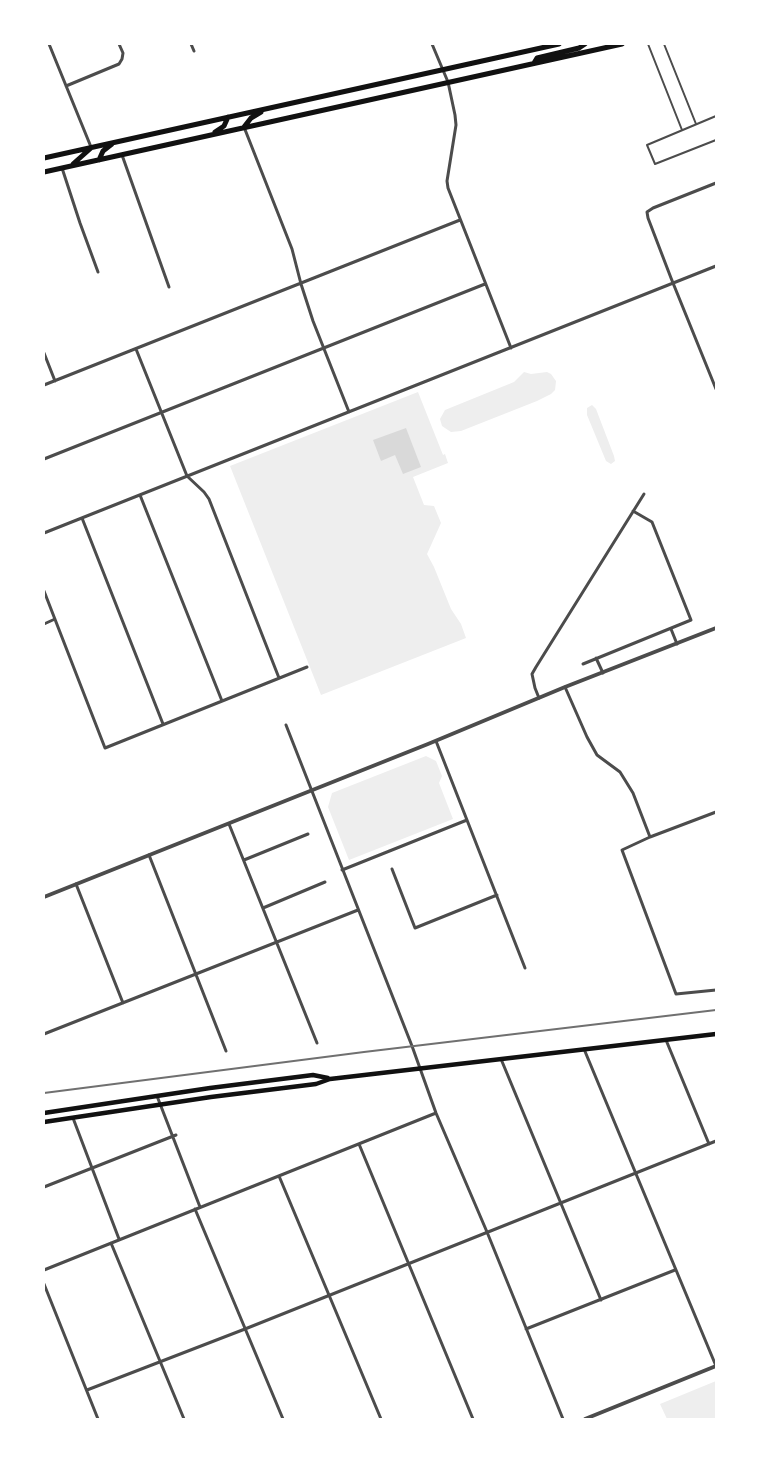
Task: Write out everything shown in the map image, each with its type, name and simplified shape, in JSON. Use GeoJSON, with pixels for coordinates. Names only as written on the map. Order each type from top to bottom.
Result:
{"type":"FeatureCollection","features":[{"type":"Feature","properties":{"kind":"main road"},"geometry":{"type":"LineString","coordinates":[[44,158],[559,44]]}},
{"type":"Feature","properties":{"kind":"main road"},"geometry":{"type":"LineString","coordinates":[[534,63],[537,58],[579,48],[585,44]]}},
{"type":"Feature","properties":{"kind":"main road"},"geometry":{"type":"LineString","coordinates":[[592,50],[595,44]]}},
{"type":"Feature","properties":{"kind":"main road"},"geometry":{"type":"LineString","coordinates":[[44,172],[622,44]]}},
{"type":"Feature","properties":{"kind":"main road"},"geometry":{"type":"LineString","coordinates":[[244,127],[251,118],[266,109]]}},
{"type":"Feature","properties":{"kind":"main road"},"geometry":{"type":"LineString","coordinates":[[210,135],[224,126],[228,117]]}},
{"type":"Feature","properties":{"kind":"main road"},"geometry":{"type":"LineString","coordinates":[[99,160],[103,151],[114,143]]}},
{"type":"Feature","properties":{"kind":"main road"},"geometry":{"type":"LineString","coordinates":[[70,166],[91,148]]}},
{"type":"Feature","properties":{"kind":"main road"},"geometry":{"type":"LineString","coordinates":[[44,1122],[316,1084],[330,1079],[716,1034]]}},
{"type":"Feature","properties":{"kind":"main road"},"geometry":{"type":"LineString","coordinates":[[44,1113],[314,1075],[330,1079]]}},
{"type":"Feature","properties":{"kind":"street"},"geometry":{"type":"LineString","coordinates":[[50,44],[91,148]]}},
{"type":"Feature","properties":{"kind":"street"},"geometry":{"type":"LineString","coordinates":[[66,86],[119,64],[123,53],[120,44]]}},
{"type":"Feature","properties":{"kind":"street"},"geometry":{"type":"LineString","coordinates":[[191,44],[194,51]]}},
{"type":"Feature","properties":{"kind":"street"},"geometry":{"type":"LineString","coordinates":[[432,44],[448,82],[456,125],[446,181],[511,348]]}},
{"type":"Feature","properties":{"kind":"street"},"geometry":{"type":"LineString","coordinates":[[244,127],[292,249],[301,284],[349,412]]}},
{"type":"Feature","properties":{"kind":"street"},"geometry":{"type":"LineString","coordinates":[[121,155],[169,287]]}},
{"type":"Feature","properties":{"kind":"street"},"geometry":{"type":"LineString","coordinates":[[62,168],[98,272]]}},
{"type":"Feature","properties":{"kind":"street"},"geometry":{"type":"LineString","coordinates":[[716,183],[647,212],[716,389]]}},
{"type":"Feature","properties":{"kind":"street"},"geometry":{"type":"LineString","coordinates":[[44,385],[460,220]]}},
{"type":"Feature","properties":{"kind":"street"},"geometry":{"type":"LineString","coordinates":[[44,533],[716,266]]}},
{"type":"Feature","properties":{"kind":"street"},"geometry":{"type":"LineString","coordinates":[[44,459],[486,284]]}},
{"type":"Feature","properties":{"kind":"street"},"geometry":{"type":"LineString","coordinates":[[136,349],[187,476],[209,499],[279,678]]}},
{"type":"Feature","properties":{"kind":"street"},"geometry":{"type":"LineString","coordinates":[[44,353],[55,381]]}},
{"type":"Feature","properties":{"kind":"street"},"geometry":{"type":"LineString","coordinates":[[539,698],[532,674],[644,494]]}},
{"type":"Feature","properties":{"kind":"street"},"geometry":{"type":"LineString","coordinates":[[140,495],[222,701]]}},
{"type":"Feature","properties":{"kind":"street"},"geometry":{"type":"LineString","coordinates":[[583,664],[691,620],[652,522],[633,511]]}},
{"type":"Feature","properties":{"kind":"street"},"geometry":{"type":"LineString","coordinates":[[82,518],[163,724]]}},
{"type":"Feature","properties":{"kind":"street"},"geometry":{"type":"LineString","coordinates":[[44,591],[105,748],[307,667]]}},
{"type":"Feature","properties":{"kind":"street"},"geometry":{"type":"LineString","coordinates":[[44,624],[55,619]]}},
{"type":"Feature","properties":{"kind":"street"},"geometry":{"type":"LineString","coordinates":[[671,628],[677,644]]}},
{"type":"Feature","properties":{"kind":"street"},"geometry":{"type":"LineString","coordinates":[[44,897],[716,628]]}},
{"type":"Feature","properties":{"kind":"street"},"geometry":{"type":"LineString","coordinates":[[596,658],[603,673]]}},
{"type":"Feature","properties":{"kind":"street"},"geometry":{"type":"LineString","coordinates":[[565,687],[587,738],[597,755],[620,772],[633,794],[650,838]]}},
{"type":"Feature","properties":{"kind":"street"},"geometry":{"type":"LineString","coordinates":[[286,725],[436,1113],[563,1419]]}},
{"type":"Feature","properties":{"kind":"street"},"geometry":{"type":"LineString","coordinates":[[436,741],[525,968]]}},
{"type":"Feature","properties":{"kind":"street"},"geometry":{"type":"LineString","coordinates":[[716,812],[622,850],[676,994],[716,990]]}},
{"type":"Feature","properties":{"kind":"street"},"geometry":{"type":"LineString","coordinates":[[342,870],[467,820]]}},
{"type":"Feature","properties":{"kind":"street"},"geometry":{"type":"LineString","coordinates":[[229,824],[317,1043]]}},
{"type":"Feature","properties":{"kind":"street"},"geometry":{"type":"LineString","coordinates":[[244,860],[308,834]]}},
{"type":"Feature","properties":{"kind":"street"},"geometry":{"type":"LineString","coordinates":[[149,856],[226,1051]]}},
{"type":"Feature","properties":{"kind":"street"},"geometry":{"type":"LineString","coordinates":[[392,869],[415,928],[497,895]]}},
{"type":"Feature","properties":{"kind":"street"},"geometry":{"type":"LineString","coordinates":[[263,908],[325,882]]}},
{"type":"Feature","properties":{"kind":"street"},"geometry":{"type":"LineString","coordinates":[[76,884],[122,1004]]}},
{"type":"Feature","properties":{"kind":"street"},"geometry":{"type":"LineString","coordinates":[[44,1034],[358,910]]}},
{"type":"Feature","properties":{"kind":"street"},"geometry":{"type":"LineString","coordinates":[[666,1040],[709,1144]]}},
{"type":"Feature","properties":{"kind":"street"},"geometry":{"type":"LineString","coordinates":[[584,1049],[716,1366],[585,1419]]}},
{"type":"Feature","properties":{"kind":"street"},"geometry":{"type":"LineString","coordinates":[[501,1059],[601,1300]]}},
{"type":"Feature","properties":{"kind":"street"},"geometry":{"type":"LineString","coordinates":[[157,1096],[200,1207]]}},
{"type":"Feature","properties":{"kind":"street"},"geometry":{"type":"LineString","coordinates":[[44,1270],[436,1113]]}},
{"type":"Feature","properties":{"kind":"street"},"geometry":{"type":"LineString","coordinates":[[73,1118],[120,1239]]}},
{"type":"Feature","properties":{"kind":"street"},"geometry":{"type":"LineString","coordinates":[[44,1187],[176,1135]]}},
{"type":"Feature","properties":{"kind":"street"},"geometry":{"type":"LineString","coordinates":[[87,1390],[716,1141]]}},
{"type":"Feature","properties":{"kind":"street"},"geometry":{"type":"LineString","coordinates":[[359,1144],[473,1419]]}},
{"type":"Feature","properties":{"kind":"street"},"geometry":{"type":"LineString","coordinates":[[279,1176],[380,1419]]}},
{"type":"Feature","properties":{"kind":"street"},"geometry":{"type":"LineString","coordinates":[[195,1209],[283,1419]]}},
{"type":"Feature","properties":{"kind":"street"},"geometry":{"type":"LineString","coordinates":[[111,1243],[184,1419]]}},
{"type":"Feature","properties":{"kind":"street"},"geometry":{"type":"LineString","coordinates":[[526,1329],[675,1270]]}},
{"type":"Feature","properties":{"kind":"street"},"geometry":{"type":"LineString","coordinates":[[44,1284],[98,1419]]}},
{"type":"Feature","properties":{"kind":"lane"},"geometry":{"type":"LineString","coordinates":[[648,44],[682,130]]}},
{"type":"Feature","properties":{"kind":"lane"},"geometry":{"type":"LineString","coordinates":[[664,44],[696,124]]}},
{"type":"Feature","properties":{"kind":"lane"},"geometry":{"type":"LineString","coordinates":[[716,116],[647,144],[655,164],[716,140]]}},
{"type":"Feature","properties":{"kind":"shaded area"},"geometry":{"type":"Polygon","coordinates":[[[524,372],[531,374],[547,372],[551,374],[556,381],[555,390],[537,401],[461,431],[451,432],[442,426],[440,419],[445,410],[514,382],[524,372]]]}},
{"type":"Feature","properties":{"kind":"shaded area"},"geometry":{"type":"Polygon","coordinates":[[[418,392],[448,463],[413,477],[424,505],[434,506],[441,523],[427,554],[466,638],[321,695],[230,466],[418,392]]]}},
{"type":"Feature","properties":{"kind":"shaded area"},"geometry":{"type":"Polygon","coordinates":[[[592,405],[596,409],[614,456],[615,461],[611,464],[606,461],[587,415],[587,408],[592,405]]]}},
{"type":"Feature","properties":{"kind":"shaded area"},"geometry":{"type":"Polygon","coordinates":[[[406,428],[421,467],[403,474],[395,455],[381,461],[373,440],[406,428]]]}},
{"type":"Feature","properties":{"kind":"shaded area"},"geometry":{"type":"Polygon","coordinates":[[[426,756],[436,761],[442,776],[439,783],[453,819],[349,860],[328,807],[332,793],[426,756]]]}},
{"type":"Feature","properties":{"kind":"shaded area"},"geometry":{"type":"Polygon","coordinates":[[[716,1381],[716,1419],[667,1419],[660,1404],[716,1381]]]}},
{"type":"Feature","properties":{"kind":"railway"},"geometry":{"type":"LineString","coordinates":[[44,1093],[716,1010]]}}]}
